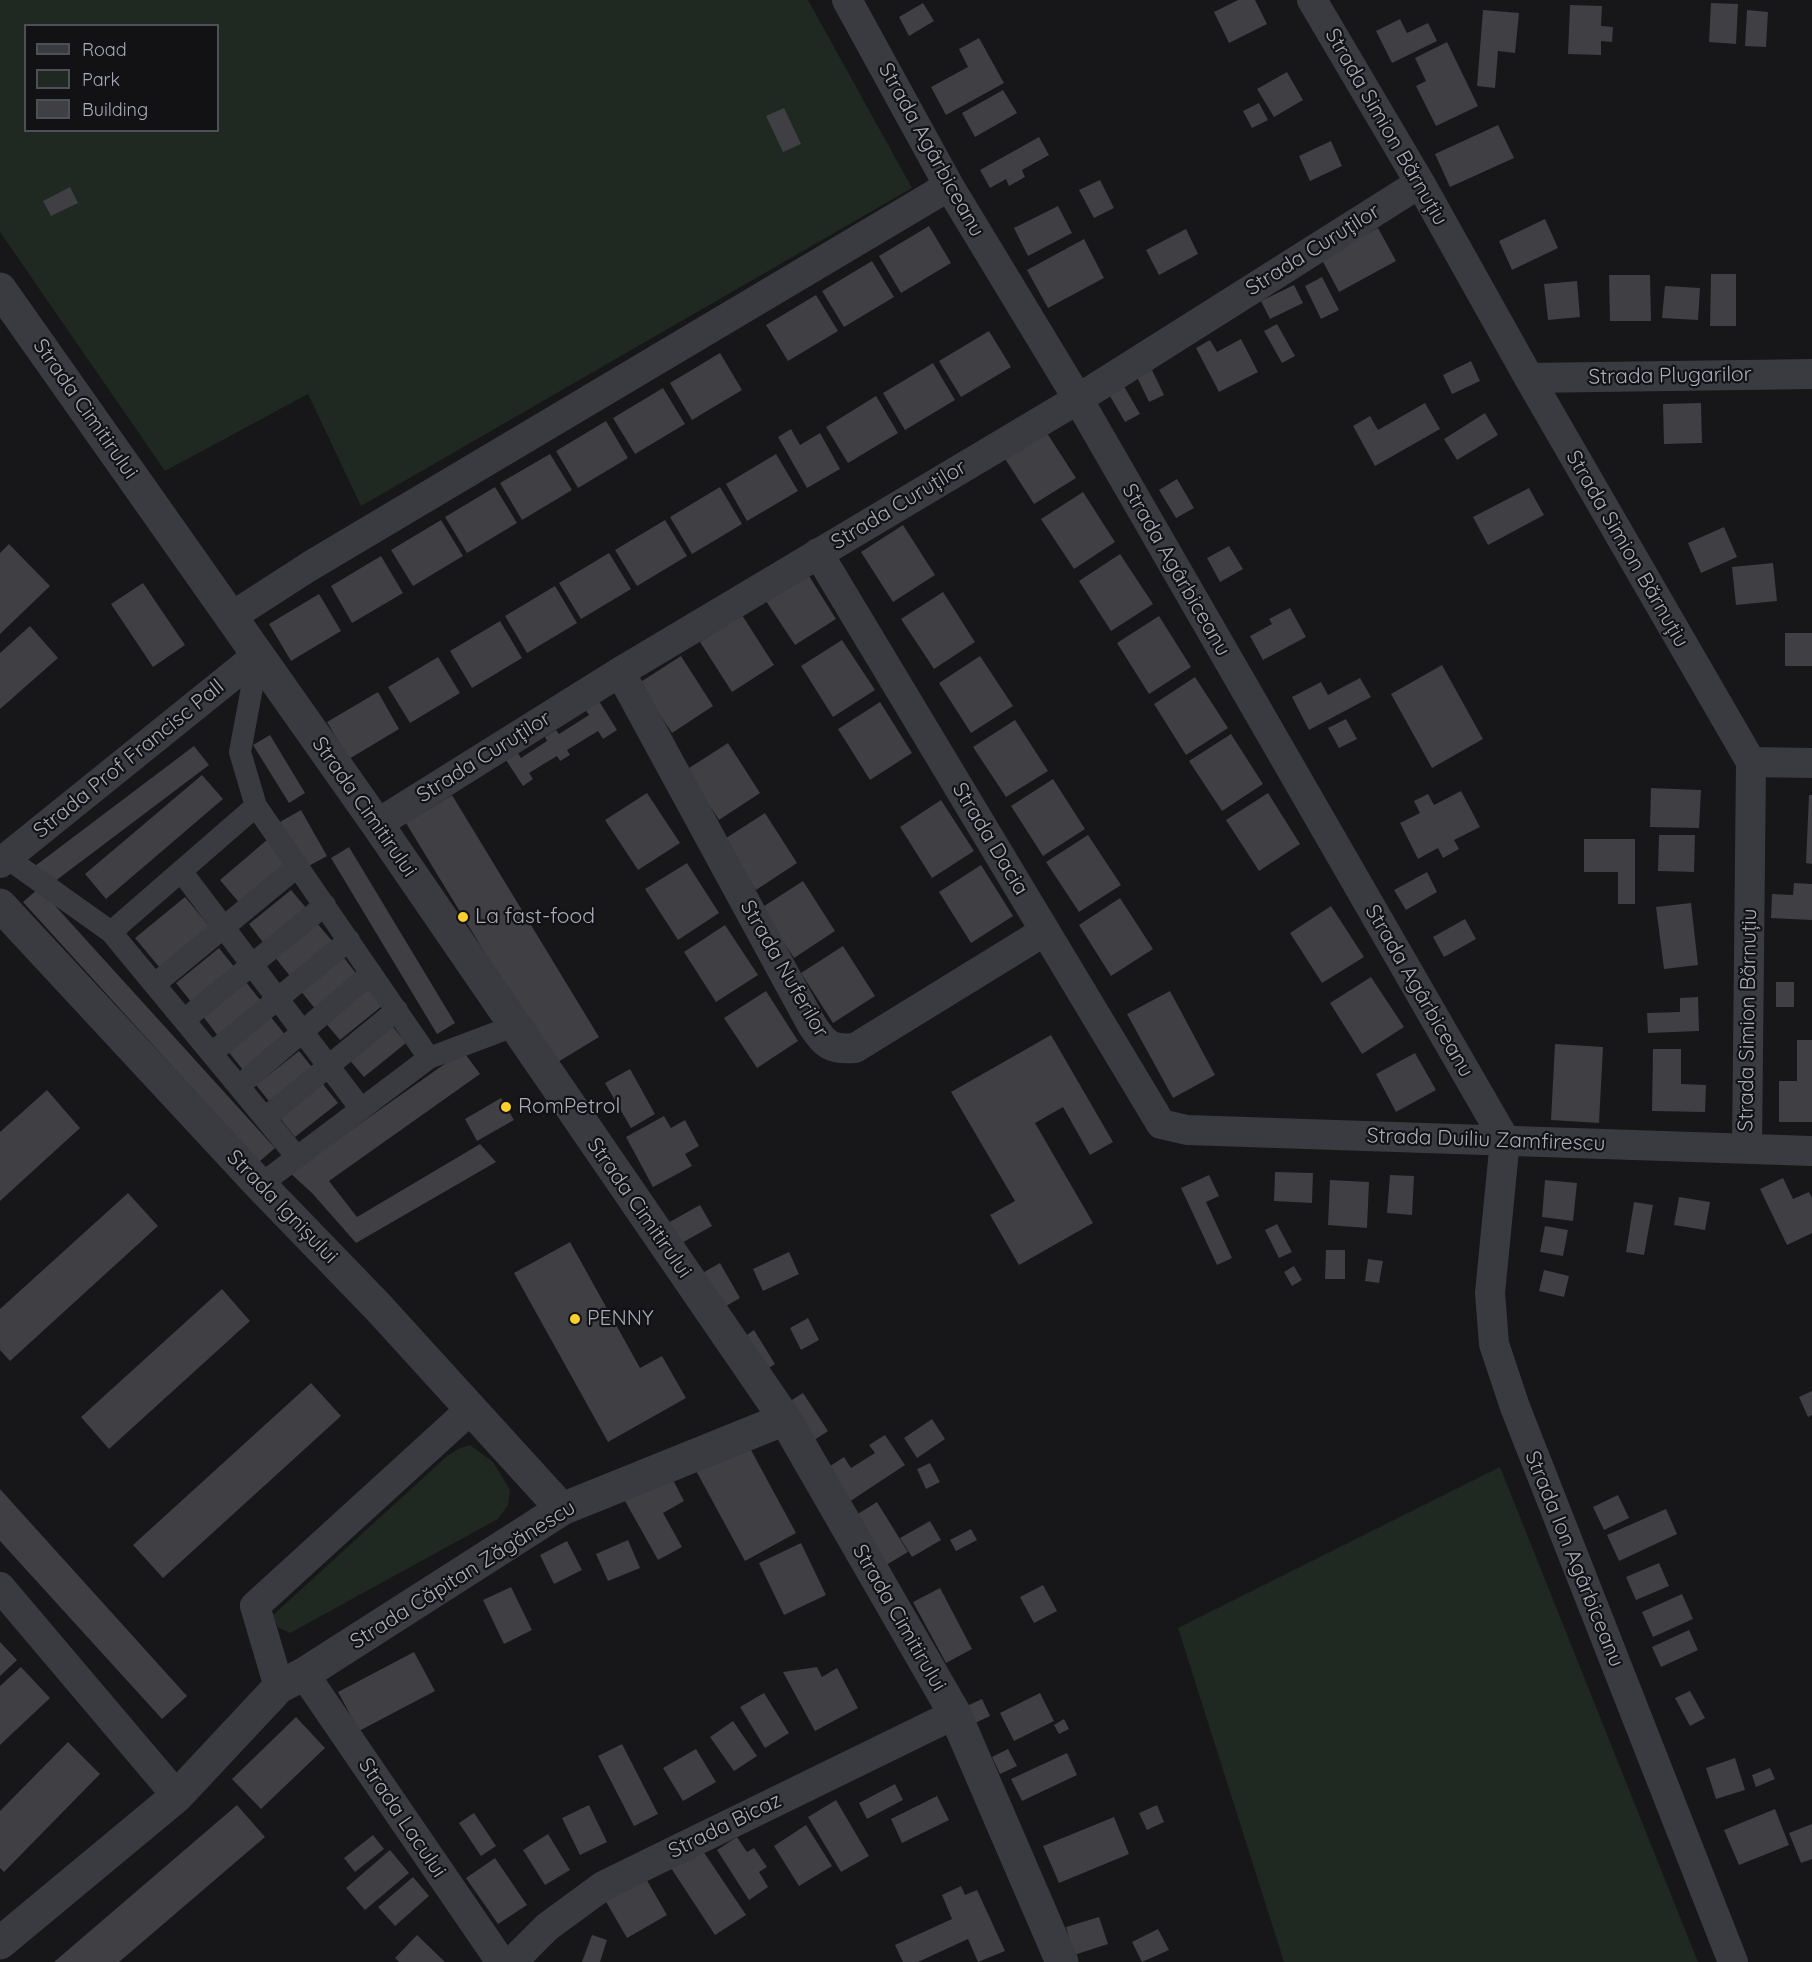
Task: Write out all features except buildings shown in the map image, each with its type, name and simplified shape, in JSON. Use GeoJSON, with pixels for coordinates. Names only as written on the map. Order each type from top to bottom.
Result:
{"type":"FeatureCollection","features":[{"type":"Feature","properties":{"kind":"street","name":"Strada Agârbiceanu"},"geometry":{"type":"LineString","coordinates":[[847,0],[949,186],[1078,399],[1505,1140]]}},
{"type":"Feature","properties":{"kind":"street","name":"Strada Simion Bărnuțiu"},"geometry":{"type":"LineString","coordinates":[[1312,0],[1420,183],[1529,378],[1751,762],[1747,1148]]}},
{"type":"Feature","properties":{"kind":"street","name":"Strada Curuților"},"geometry":{"type":"LineString","coordinates":[[377,824],[620,672],[1078,399],[1420,183]]}},
{"type":"Feature","properties":{"kind":"street"},"geometry":{"type":"LineString","coordinates":[[231,617],[310,566],[949,186]]}},
{"type":"Feature","properties":{"kind":"street","name":"Strada Cimitirului"},"geometry":{"type":"LineString","coordinates":[[0,289],[377,824],[785,1419],[955,1714],[1062,1962]]}},
{"type":"Feature","properties":{"kind":"street","name":"Strada Plugarilor"},"geometry":{"type":"LineString","coordinates":[[1529,378],[1812,374]]}},
{"type":"Feature","properties":{"kind":"street","name":"Strada Dacia"},"geometry":{"type":"LineString","coordinates":[[819,553],[1161,1124]]}},
{"type":"Feature","properties":{"kind":"street"},"geometry":{"type":"LineString","coordinates":[[258,655],[240,752],[256,806],[429,1058]]}},
{"type":"Feature","properties":{"kind":"street","name":"Strada Prof Francisc Pall"},"geometry":{"type":"LineString","coordinates":[[3,861],[258,655]]}},
{"type":"Feature","properties":{"kind":"street","name":"Strada Nuferilor"},"geometry":{"type":"LineString","coordinates":[[620,672],[822,1041],[837,1050],[855,1048],[1045,931]]}},
{"type":"Feature","properties":{"kind":"street"},"geometry":{"type":"LineString","coordinates":[[1751,762],[1812,764]]}},
{"type":"Feature","properties":{"kind":"street"},"geometry":{"type":"LineString","coordinates":[[111,932],[256,806]]}},
{"type":"Feature","properties":{"kind":"street"},"geometry":{"type":"LineString","coordinates":[[3,861],[111,932],[297,1157]]}},
{"type":"Feature","properties":{"kind":"street"},"geometry":{"type":"LineString","coordinates":[[155,984],[298,866]]}},
{"type":"Feature","properties":{"kind":"street"},"geometry":{"type":"LineString","coordinates":[[181,871],[361,1109]]}},
{"type":"Feature","properties":{"kind":"street","name":"Strada Ignișului"},"geometry":{"type":"LineString","coordinates":[[0,905],[260,1185],[378,1307],[562,1509]]}},
{"type":"Feature","properties":{"kind":"street"},"geometry":{"type":"LineString","coordinates":[[184,1020],[325,905]]}},
{"type":"Feature","properties":{"kind":"street"},"geometry":{"type":"LineString","coordinates":[[212,1053],[348,940]]}},
{"type":"Feature","properties":{"kind":"street"},"geometry":{"type":"LineString","coordinates":[[238,1086],[371,973]]}},
{"type":"Feature","properties":{"kind":"street"},"geometry":{"type":"LineString","coordinates":[[265,1118],[397,1010]]}},
{"type":"Feature","properties":{"kind":"street"},"geometry":{"type":"LineString","coordinates":[[260,1185],[429,1058],[514,1026]]}},
{"type":"Feature","properties":{"kind":"street","name":"Strada Duiliu Zamfirescu"},"geometry":{"type":"LineString","coordinates":[[1161,1124],[1187,1130],[1812,1151]]}},
{"type":"Feature","properties":{"kind":"street","name":"Strada Ion Agârbiceanu"},"geometry":{"type":"LineString","coordinates":[[1505,1140],[1490,1293],[1494,1344],[1515,1407],[1733,1962]]}},
{"type":"Feature","properties":{"kind":"street"},"geometry":{"type":"LineString","coordinates":[[291,1681],[255,1606],[471,1409]]}},
{"type":"Feature","properties":{"kind":"street","name":"Strada Căpitan Zăgănescu"},"geometry":{"type":"LineString","coordinates":[[0,1943],[177,1796],[291,1681],[562,1509],[785,1419]]}},
{"type":"Feature","properties":{"kind":"street"},"geometry":{"type":"LineString","coordinates":[[0,1587],[177,1796]]}},
{"type":"Feature","properties":{"kind":"street","name":"Strada Lacului"},"geometry":{"type":"LineString","coordinates":[[291,1681],[501,1962]]}},
{"type":"Feature","properties":{"kind":"street","name":"Strada Bicaz"},"geometry":{"type":"LineString","coordinates":[[512,1962],[547,1927],[603,1886],[955,1714]]}},
{"type":"Feature","properties":{"kind":"green space"},"geometry":{"type":"Polygon","coordinates":[[[0,0],[808,0],[912,188],[361,506],[308,394],[165,471],[0,232],[0,0]]]}},
{"type":"Feature","properties":{"kind":"green space"},"geometry":{"type":"Polygon","coordinates":[[[470,1445],[493,1462],[510,1490],[508,1505],[498,1519],[290,1633],[278,1627],[272,1616],[446,1457],[470,1445]]]}},
{"type":"Feature","properties":{"kind":"green space"},"geometry":{"type":"Polygon","coordinates":[[[1500,1467],[1698,1962],[1284,1962],[1178,1628],[1500,1467]]]}},
{"type":"Feature","properties":{"kind":"place","name":"La fast-food"},"geometry":{"type":"Point","coordinates":[463,917]}},
{"type":"Feature","properties":{"kind":"place","name":"RomPetrol"},"geometry":{"type":"Point","coordinates":[506,1107]}},
{"type":"Feature","properties":{"kind":"place","name":"PENNY"},"geometry":{"type":"Point","coordinates":[575,1319]}}]}
